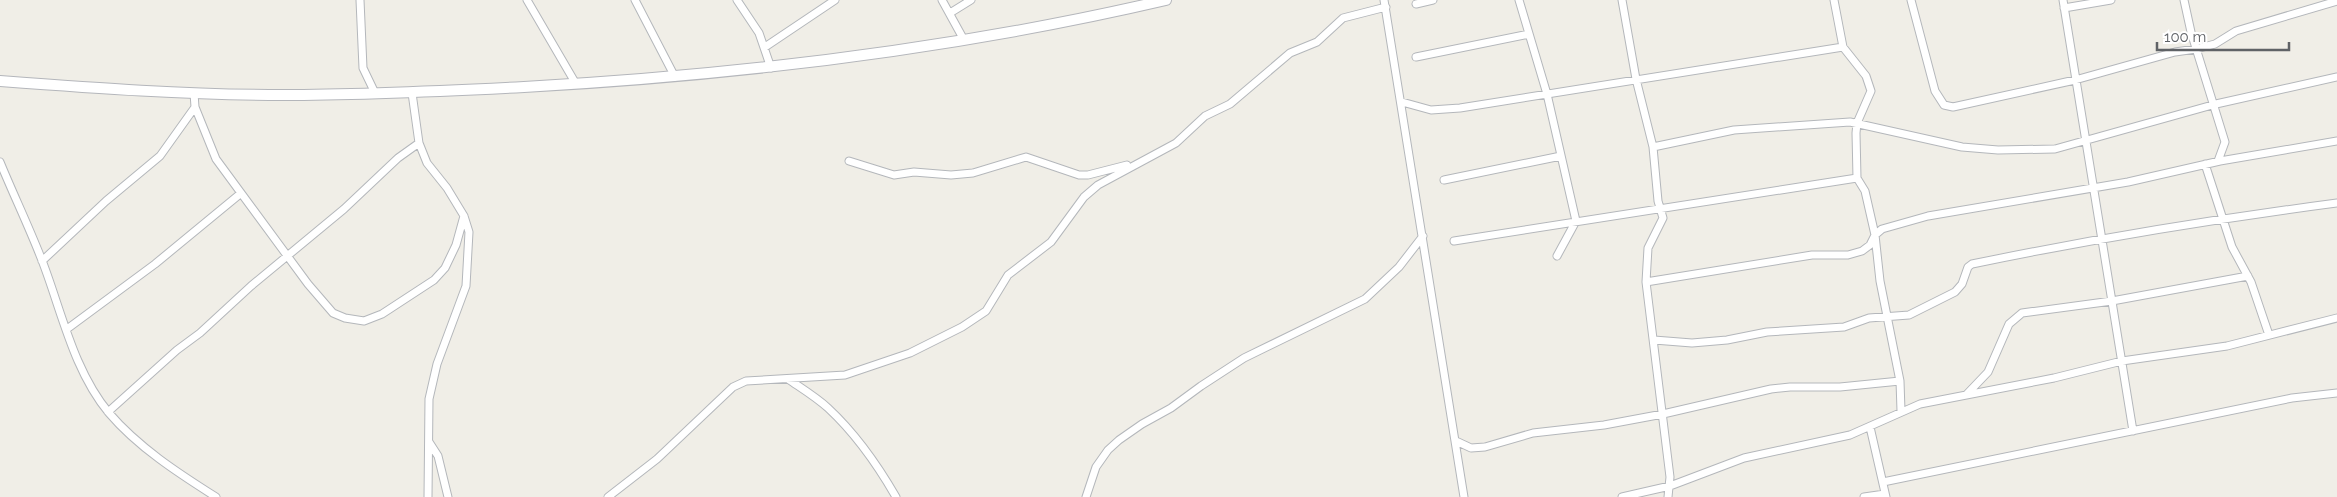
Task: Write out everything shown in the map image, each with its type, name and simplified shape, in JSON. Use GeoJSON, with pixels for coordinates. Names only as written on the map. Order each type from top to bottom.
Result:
{"type":"FeatureCollection","features":[{"type":"Feature","properties":{"kind":"street"},"geometry":{"type":"LineString","coordinates":[[360,0],[362,68],[375,93]]}},
{"type":"Feature","properties":{"kind":"street"},"geometry":{"type":"LineString","coordinates":[[527,0],[576,84]]}},
{"type":"Feature","properties":{"kind":"street"},"geometry":{"type":"LineString","coordinates":[[636,0],[675,77]]}},
{"type":"Feature","properties":{"kind":"street"},"geometry":{"type":"LineString","coordinates":[[737,0],[759,33],[771,68]]}},
{"type":"Feature","properties":{"kind":"street"},"geometry":{"type":"LineString","coordinates":[[765,47],[836,0]]}},
{"type":"Feature","properties":{"kind":"street"},"geometry":{"type":"LineString","coordinates":[[942,0],[964,40]]}},
{"type":"Feature","properties":{"kind":"street"},"geometry":{"type":"LineString","coordinates":[[950,13],[971,0]]}},
{"type":"Feature","properties":{"kind":"street"},"geometry":{"type":"LineString","coordinates":[[0,81],[118,90],[283,95],[412,93],[576,84],[771,68],[964,40],[1063,22],[1166,0]]}},
{"type":"Feature","properties":{"kind":"street"},"geometry":{"type":"LineString","coordinates":[[1416,4],[1433,0]]}},
{"type":"Feature","properties":{"kind":"street"},"geometry":{"type":"LineString","coordinates":[[1519,0],[1547,94],[1575,222],[1557,256]]}},
{"type":"Feature","properties":{"kind":"street"},"geometry":{"type":"LineString","coordinates":[[1622,0],[1636,79],[1652,146],[1660,209],[1664,218],[1648,248],[1646,282],[1663,414],[1670,486],[1668,497]]}},
{"type":"Feature","properties":{"kind":"street"},"geometry":{"type":"LineString","coordinates":[[1834,0],[1843,47],[1866,76],[1871,91],[1857,123],[1855,142],[1857,178],[1865,191],[1875,235],[1880,280],[1900,381],[1900,411]]}},
{"type":"Feature","properties":{"kind":"street"},"geometry":{"type":"LineString","coordinates":[[1911,0],[1935,92],[1944,105],[1960,106],[2075,80],[2175,52],[2215,44],[2236,31],[2337,2]]}},
{"type":"Feature","properties":{"kind":"street"},"geometry":{"type":"LineString","coordinates":[[2063,0],[2133,431]]}},
{"type":"Feature","properties":{"kind":"street"},"geometry":{"type":"LineString","coordinates":[[2064,8],[2111,0]]}},
{"type":"Feature","properties":{"kind":"street"},"geometry":{"type":"LineString","coordinates":[[2184,0],[2196,49],[2225,142],[2218,161]]}},
{"type":"Feature","properties":{"kind":"street"},"geometry":{"type":"LineString","coordinates":[[608,497],[657,459],[733,387],[746,381],[845,375],[910,353],[974,319],[991,306],[1008,275],[1051,242],[1084,197],[1098,185],[1176,143],[1205,116],[1230,104],[1256,84],[1290,53],[1317,42],[1343,18],[1385,4],[1464,497]]}},
{"type":"Feature","properties":{"kind":"street"},"geometry":{"type":"LineString","coordinates":[[1416,56],[1529,34]]}},
{"type":"Feature","properties":{"kind":"street"},"geometry":{"type":"LineString","coordinates":[[1402,102],[1431,110],[1460,108],[1843,47]]}},
{"type":"Feature","properties":{"kind":"street"},"geometry":{"type":"LineString","coordinates":[[1652,146],[1734,130],[1826,122],[1857,123],[1962,147],[1998,150],[2055,149],[2214,105],[2337,77]]}},
{"type":"Feature","properties":{"kind":"street"},"geometry":{"type":"LineString","coordinates":[[194,93],[195,107],[210,148],[240,194],[308,284],[333,313],[353,320],[364,321],[382,314],[434,280],[448,260],[464,216]]}},
{"type":"Feature","properties":{"kind":"street"},"geometry":{"type":"LineString","coordinates":[[412,93],[419,143],[428,163],[447,188],[464,216],[469,232],[466,286],[437,364],[429,399],[428,497]]}},
{"type":"Feature","properties":{"kind":"street"},"geometry":{"type":"LineString","coordinates":[[42,261],[106,201],[160,156],[195,107]]}},
{"type":"Feature","properties":{"kind":"street"},"geometry":{"type":"LineString","coordinates":[[1646,282],[1812,255],[1848,255],[1862,251],[1870,245],[1875,235],[1890,226],[1928,216],[2093,188],[2218,161],[2337,141]]}},
{"type":"Feature","properties":{"kind":"street"},"geometry":{"type":"LineString","coordinates":[[108,412],[287,255],[344,209],[398,158],[419,143]]}},
{"type":"Feature","properties":{"kind":"street"},"geometry":{"type":"LineString","coordinates":[[1444,180],[1561,156]]}},
{"type":"Feature","properties":{"kind":"street"},"geometry":{"type":"LineString","coordinates":[[849,160],[894,175],[914,172],[951,175],[973,173],[1026,157],[1079,175],[1097,173],[1134,164]]}},
{"type":"Feature","properties":{"kind":"street"},"geometry":{"type":"LineString","coordinates":[[0,162],[42,261],[85,376],[108,412],[129,434],[162,460],[216,497]]}},
{"type":"Feature","properties":{"kind":"street"},"geometry":{"type":"LineString","coordinates":[[2206,164],[2232,246],[2248,276],[2269,335]]}},
{"type":"Feature","properties":{"kind":"street"},"geometry":{"type":"LineString","coordinates":[[1454,241],[1857,178]]}},
{"type":"Feature","properties":{"kind":"street"},"geometry":{"type":"LineString","coordinates":[[67,329],[155,264],[240,194]]}},
{"type":"Feature","properties":{"kind":"street"},"geometry":{"type":"LineString","coordinates":[[1654,340],[1692,343],[1727,340],[1767,332],[1844,327],[1869,318],[1909,316],[1947,297],[1962,284],[1968,267],[1972,264],[2102,238],[2223,218],[2337,203]]}},
{"type":"Feature","properties":{"kind":"street"},"geometry":{"type":"LineString","coordinates":[[1086,497],[1096,468],[1108,450],[1119,440],[1142,424],[1171,408],[1244,358],[1365,299],[1399,267],[1423,236]]}},
{"type":"Feature","properties":{"kind":"street"},"geometry":{"type":"LineString","coordinates":[[1967,394],[1988,372],[2009,324],[2016,317],[2030,311],[2112,301],[2248,276]]}},
{"type":"Feature","properties":{"kind":"street"},"geometry":{"type":"LineString","coordinates":[[1622,497],[1670,486],[1738,460],[1798,445],[1839,438],[1870,427],[1900,411],[1920,404],[2054,378],[2122,361],[2227,346],[2337,318]]}},
{"type":"Feature","properties":{"kind":"street"},"geometry":{"type":"LineString","coordinates":[[787,378],[827,408],[850,432],[877,466],[896,497]]}},
{"type":"Feature","properties":{"kind":"street"},"geometry":{"type":"LineString","coordinates":[[1456,441],[1471,448],[1485,447],[1554,429],[1604,425],[1771,390],[1790,387],[1840,388],[1900,381]]}},
{"type":"Feature","properties":{"kind":"street"},"geometry":{"type":"LineString","coordinates":[[1883,482],[2292,398],[2337,394]]}},
{"type":"Feature","properties":{"kind":"street"},"geometry":{"type":"LineString","coordinates":[[1864,497],[1886,495],[1870,427]]}},
{"type":"Feature","properties":{"kind":"street"},"geometry":{"type":"LineString","coordinates":[[429,442],[438,456],[448,497]]}}]}
